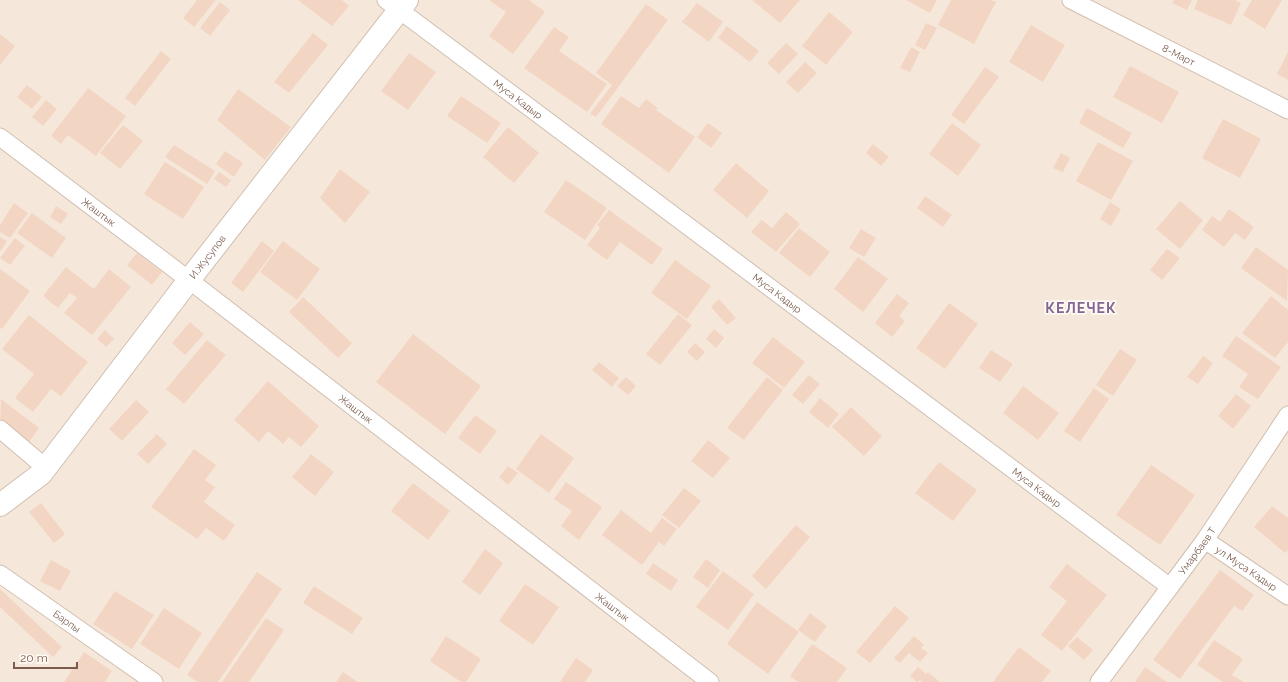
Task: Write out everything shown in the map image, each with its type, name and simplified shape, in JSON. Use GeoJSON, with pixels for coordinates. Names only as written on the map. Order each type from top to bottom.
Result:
{"type":"FeatureCollection","features":[{"type":"Feature","properties":{"kind":"street","name":"8-Март"},"geometry":{"type":"LineString","coordinates":[[1071,0],[1288,110]]}},
{"type":"Feature","properties":{"kind":"street","name":"И.Жусупов"},"geometry":{"type":"LineString","coordinates":[[0,505],[41,474],[46,468],[397,3]]}},
{"type":"Feature","properties":{"kind":"street","name":"Муса Кадыр"},"geometry":{"type":"LineString","coordinates":[[397,3],[1170,587]]}},
{"type":"Feature","properties":{"kind":"street","name":"Жаштык"},"geometry":{"type":"LineString","coordinates":[[0,137],[189,280],[710,682]]}},
{"type":"Feature","properties":{"kind":"street","name":"Умарбаев Т"},"geometry":{"type":"LineString","coordinates":[[1099,682],[1205,540],[1288,416]]}},
{"type":"Feature","properties":{"kind":"street"},"geometry":{"type":"LineString","coordinates":[[0,429],[46,468]]}},
{"type":"Feature","properties":{"kind":"street","name":"ул Муса Кадыр"},"geometry":{"type":"LineString","coordinates":[[1205,540],[1288,596]]}},
{"type":"Feature","properties":{"kind":"street","name":"Барпы"},"geometry":{"type":"LineString","coordinates":[[0,574],[154,682]]}},
{"type":"Feature","properties":{"kind":"shaded area"},"geometry":{"type":"Polygon","coordinates":[[[0,0],[1288,0],[1288,682],[0,682],[0,0]]]}},
{"type":"Feature","properties":{"kind":"building"},"geometry":{"type":"Polygon","coordinates":[[[197,0],[216,0],[194,27],[183,18],[197,0]]]}},
{"type":"Feature","properties":{"kind":"building"},"geometry":{"type":"Polygon","coordinates":[[[298,0],[342,0],[349,6],[332,26],[298,0]]]}},
{"type":"Feature","properties":{"kind":"building"},"geometry":{"type":"Polygon","coordinates":[[[489,0],[529,0],[545,12],[513,54],[489,36],[506,12],[489,0]]]}},
{"type":"Feature","properties":{"kind":"building"},"geometry":{"type":"Polygon","coordinates":[[[752,0],[800,0],[780,23],[752,0]]]}},
{"type":"Feature","properties":{"kind":"building"},"geometry":{"type":"Polygon","coordinates":[[[906,0],[937,0],[930,13],[906,0]]]}},
{"type":"Feature","properties":{"kind":"building"},"geometry":{"type":"Polygon","coordinates":[[[951,0],[991,0],[996,2],[974,44],[938,25],[951,0]]]}},
{"type":"Feature","properties":{"kind":"building"},"geometry":{"type":"Polygon","coordinates":[[[1174,0],[1192,0],[1187,10],[1172,3],[1174,0]]]}},
{"type":"Feature","properties":{"kind":"building"},"geometry":{"type":"Polygon","coordinates":[[[1198,0],[1235,0],[1241,3],[1231,25],[1194,9],[1198,0]]]}},
{"type":"Feature","properties":{"kind":"building"},"geometry":{"type":"Polygon","coordinates":[[[1252,0],[1282,0],[1265,29],[1243,15],[1252,0]]]}},
{"type":"Feature","properties":{"kind":"building"},"geometry":{"type":"Polygon","coordinates":[[[220,2],[230,10],[210,36],[200,28],[220,2]]]}},
{"type":"Feature","properties":{"kind":"building"},"geometry":{"type":"Polygon","coordinates":[[[697,3],[723,22],[709,42],[682,22],[697,3]]]}},
{"type":"Feature","properties":{"kind":"building"},"geometry":{"type":"Polygon","coordinates":[[[646,4],[668,20],[596,117],[590,114],[612,85],[596,73],[646,4]]]}},
{"type":"Feature","properties":{"kind":"building"},"geometry":{"type":"Polygon","coordinates":[[[829,12],[853,32],[826,65],[802,46],[829,12]]]}},
{"type":"Feature","properties":{"kind":"building"},"geometry":{"type":"Polygon","coordinates":[[[926,23],[937,28],[925,50],[915,45],[926,23]]]}},
{"type":"Feature","properties":{"kind":"building"},"geometry":{"type":"Polygon","coordinates":[[[1031,25],[1065,45],[1043,82],[1009,62],[1031,25]]]}},
{"type":"Feature","properties":{"kind":"building"},"geometry":{"type":"Polygon","coordinates":[[[727,26],[759,51],[750,62],[718,38],[727,26]]]}},
{"type":"Feature","properties":{"kind":"building"},"geometry":{"type":"Polygon","coordinates":[[[554,27],[569,37],[559,51],[607,84],[587,112],[524,68],[554,27]]]}},
{"type":"Feature","properties":{"kind":"building"},"geometry":{"type":"Polygon","coordinates":[[[313,33],[328,45],[289,93],[274,82],[313,33]]]}},
{"type":"Feature","properties":{"kind":"building"},"geometry":{"type":"Polygon","coordinates":[[[0,34],[15,46],[0,65],[0,34]]]}},
{"type":"Feature","properties":{"kind":"building"},"geometry":{"type":"Polygon","coordinates":[[[786,43],[798,54],[779,74],[767,63],[786,43]]]}},
{"type":"Feature","properties":{"kind":"building"},"geometry":{"type":"Polygon","coordinates":[[[911,47],[920,52],[910,72],[900,68],[911,47]]]}},
{"type":"Feature","properties":{"kind":"building"},"geometry":{"type":"Polygon","coordinates":[[[161,51],[171,59],[135,106],[125,98],[161,51]]]}},
{"type":"Feature","properties":{"kind":"building"},"geometry":{"type":"Polygon","coordinates":[[[1288,52],[1288,80],[1277,74],[1288,52]]]}},
{"type":"Feature","properties":{"kind":"building"},"geometry":{"type":"Polygon","coordinates":[[[409,53],[436,72],[408,110],[381,91],[409,53]]]}},
{"type":"Feature","properties":{"kind":"building"},"geometry":{"type":"Polygon","coordinates":[[[805,62],[817,73],[798,93],[786,82],[805,62]]]}},
{"type":"Feature","properties":{"kind":"building"},"geometry":{"type":"Polygon","coordinates":[[[1130,66],[1179,92],[1162,123],[1113,97],[1130,66]]]}},
{"type":"Feature","properties":{"kind":"building"},"geometry":{"type":"Polygon","coordinates":[[[985,67],[999,77],[964,124],[951,115],[985,67]]]}},
{"type":"Feature","properties":{"kind":"building"},"geometry":{"type":"Polygon","coordinates":[[[27,85],[42,97],[32,109],[17,97],[27,85]]]}},
{"type":"Feature","properties":{"kind":"building"},"geometry":{"type":"Polygon","coordinates":[[[88,88],[126,116],[96,156],[68,135],[61,144],[51,136],[88,88]]]}},
{"type":"Feature","properties":{"kind":"building"},"geometry":{"type":"Polygon","coordinates":[[[238,89],[291,127],[265,160],[217,120],[238,89]]]}},
{"type":"Feature","properties":{"kind":"building"},"geometry":{"type":"Polygon","coordinates":[[[461,96],[501,123],[487,143],[447,116],[461,96]]]}},
{"type":"Feature","properties":{"kind":"building"},"geometry":{"type":"Polygon","coordinates":[[[621,96],[639,108],[646,99],[658,108],[656,110],[695,137],[669,173],[601,124],[621,96]]]}},
{"type":"Feature","properties":{"kind":"building"},"geometry":{"type":"Polygon","coordinates":[[[46,100],[57,109],[43,126],[32,117],[46,100]]]}},
{"type":"Feature","properties":{"kind":"building"},"geometry":{"type":"Polygon","coordinates":[[[1087,108],[1132,133],[1123,148],[1079,123],[1087,108]]]}},
{"type":"Feature","properties":{"kind":"building"},"geometry":{"type":"Polygon","coordinates":[[[1223,119],[1261,139],[1240,178],[1202,158],[1223,119]]]}},
{"type":"Feature","properties":{"kind":"building"},"geometry":{"type":"Polygon","coordinates":[[[708,123],[722,133],[711,148],[697,137],[708,123]]]}},
{"type":"Feature","properties":{"kind":"building"},"geometry":{"type":"Polygon","coordinates":[[[952,123],[981,145],[958,176],[929,154],[952,123]]]}},
{"type":"Feature","properties":{"kind":"building"},"geometry":{"type":"Polygon","coordinates":[[[123,125],[143,141],[120,169],[100,153],[123,125]]]}},
{"type":"Feature","properties":{"kind":"building"},"geometry":{"type":"Polygon","coordinates":[[[508,127],[539,153],[514,183],[483,157],[508,127]]]}},
{"type":"Feature","properties":{"kind":"building"},"geometry":{"type":"Polygon","coordinates":[[[1098,142],[1133,161],[1111,200],[1076,181],[1098,142]]]}},
{"type":"Feature","properties":{"kind":"building"},"geometry":{"type":"Polygon","coordinates":[[[873,144],[889,157],[881,166],[866,153],[873,144]]]}},
{"type":"Feature","properties":{"kind":"building"},"geometry":{"type":"Polygon","coordinates":[[[174,145],[215,171],[207,184],[165,157],[174,145]]]}},
{"type":"Feature","properties":{"kind":"building"},"geometry":{"type":"Polygon","coordinates":[[[225,151],[243,163],[234,177],[216,164],[225,151]]]}},
{"type":"Feature","properties":{"kind":"building"},"geometry":{"type":"Polygon","coordinates":[[[1061,153],[1070,158],[1063,172],[1053,168],[1061,153]]]}},
{"type":"Feature","properties":{"kind":"building"},"geometry":{"type":"Polygon","coordinates":[[[165,162],[204,187],[183,219],[144,194],[165,162]]]}},
{"type":"Feature","properties":{"kind":"building"},"geometry":{"type":"Polygon","coordinates":[[[736,163],[769,191],[747,218],[713,190],[736,163]]]}},
{"type":"Feature","properties":{"kind":"building"},"geometry":{"type":"Polygon","coordinates":[[[340,169],[370,192],[345,223],[320,198],[340,169]]]}},
{"type":"Feature","properties":{"kind":"building"},"geometry":{"type":"Polygon","coordinates":[[[219,172],[231,180],[226,187],[214,179],[219,172]]]}},
{"type":"Feature","properties":{"kind":"building"},"geometry":{"type":"Polygon","coordinates":[[[566,180],[607,208],[585,240],[544,212],[566,180]]]}},
{"type":"Feature","properties":{"kind":"building"},"geometry":{"type":"Polygon","coordinates":[[[925,196],[952,215],[943,227],[917,208],[925,196]]]}},
{"type":"Feature","properties":{"kind":"building"},"geometry":{"type":"Polygon","coordinates":[[[1180,201],[1203,220],[1180,249],[1156,229],[1180,201]]]}},
{"type":"Feature","properties":{"kind":"building"},"geometry":{"type":"Polygon","coordinates":[[[1110,202],[1121,209],[1111,226],[1100,219],[1110,202]]]}},
{"type":"Feature","properties":{"kind":"building"},"geometry":{"type":"Polygon","coordinates":[[[14,203],[28,213],[10,238],[0,232],[0,225],[14,203]]]}},
{"type":"Feature","properties":{"kind":"building"},"geometry":{"type":"Polygon","coordinates":[[[56,206],[68,214],[61,224],[50,217],[56,206]]]}},
{"type":"Feature","properties":{"kind":"building"},"geometry":{"type":"Polygon","coordinates":[[[1229,209],[1254,227],[1245,240],[1220,222],[1229,209]]]}},
{"type":"Feature","properties":{"kind":"building"},"geometry":{"type":"Polygon","coordinates":[[[609,210],[663,249],[652,265],[620,242],[607,260],[587,245],[600,228],[597,225],[609,210]]]}},
{"type":"Feature","properties":{"kind":"building"},"geometry":{"type":"Polygon","coordinates":[[[786,212],[800,224],[776,252],[751,232],[762,220],[772,228],[786,212]]]}},
{"type":"Feature","properties":{"kind":"building"},"geometry":{"type":"Polygon","coordinates":[[[32,213],[66,238],[52,258],[17,233],[32,213]]]}},
{"type":"Feature","properties":{"kind":"building"},"geometry":{"type":"Polygon","coordinates":[[[1212,216],[1235,233],[1224,247],[1202,230],[1212,216]]]}},
{"type":"Feature","properties":{"kind":"building"},"geometry":{"type":"Polygon","coordinates":[[[799,228],[830,252],[810,277],[779,253],[799,228]]]}},
{"type":"Feature","properties":{"kind":"building"},"geometry":{"type":"Polygon","coordinates":[[[861,229],[876,238],[864,257],[849,248],[861,229]]]}},
{"type":"Feature","properties":{"kind":"building"},"geometry":{"type":"Polygon","coordinates":[[[0,237],[7,241],[0,252],[0,237]]]}},
{"type":"Feature","properties":{"kind":"building"},"geometry":{"type":"Polygon","coordinates":[[[15,238],[25,246],[10,265],[0,258],[15,238]]]}},
{"type":"Feature","properties":{"kind":"building"},"geometry":{"type":"Polygon","coordinates":[[[262,241],[274,251],[243,292],[231,283],[262,241]]]}},
{"type":"Feature","properties":{"kind":"building"},"geometry":{"type":"Polygon","coordinates":[[[283,241],[320,269],[297,300],[260,272],[283,241]]]}},
{"type":"Feature","properties":{"kind":"building"},"geometry":{"type":"Polygon","coordinates":[[[1256,247],[1288,270],[1287,301],[1241,268],[1256,247]]]}},
{"type":"Feature","properties":{"kind":"building"},"geometry":{"type":"Polygon","coordinates":[[[1167,249],[1180,258],[1162,280],[1150,270],[1167,249]]]}},
{"type":"Feature","properties":{"kind":"building"},"geometry":{"type":"Polygon","coordinates":[[[137,253],[162,272],[152,285],[127,265],[137,253]]]}},
{"type":"Feature","properties":{"kind":"building"},"geometry":{"type":"Polygon","coordinates":[[[858,257],[888,279],[863,312],[834,289],[858,257]]]}},
{"type":"Feature","properties":{"kind":"building"},"geometry":{"type":"Polygon","coordinates":[[[675,260],[711,286],[687,319],[651,293],[675,260]]]}},
{"type":"Feature","properties":{"kind":"building"},"geometry":{"type":"Polygon","coordinates":[[[66,267],[94,289],[109,269],[131,287],[92,335],[64,313],[77,298],[70,293],[58,308],[43,296],[66,267]]]}},
{"type":"Feature","properties":{"kind":"building"},"geometry":{"type":"Polygon","coordinates":[[[0,269],[30,291],[2,329],[0,328],[0,269]]]}},
{"type":"Feature","properties":{"kind":"building"},"geometry":{"type":"Polygon","coordinates":[[[897,294],[909,303],[899,316],[905,321],[892,337],[875,323],[897,294]]]}},
{"type":"Feature","properties":{"kind":"building"},"geometry":{"type":"Polygon","coordinates":[[[1271,296],[1288,310],[1288,342],[1275,358],[1242,333],[1271,296]]]}},
{"type":"Feature","properties":{"kind":"building"},"geometry":{"type":"Polygon","coordinates":[[[303,297],[352,343],[338,358],[289,312],[303,297]]]}},
{"type":"Feature","properties":{"kind":"building"},"geometry":{"type":"Polygon","coordinates":[[[719,299],[736,318],[727,325],[711,307],[719,299]]]}},
{"type":"Feature","properties":{"kind":"building"},"geometry":{"type":"Polygon","coordinates":[[[949,303],[978,324],[945,369],[916,348],[949,303]]]}},
{"type":"Feature","properties":{"kind":"building"},"geometry":{"type":"Polygon","coordinates":[[[678,314],[692,325],[660,365],[646,354],[678,314]]]}},
{"type":"Feature","properties":{"kind":"building"},"geometry":{"type":"Polygon","coordinates":[[[29,315],[88,362],[61,396],[51,389],[33,412],[15,398],[34,374],[2,349],[29,315]]]}},
{"type":"Feature","properties":{"kind":"building"},"geometry":{"type":"Polygon","coordinates":[[[190,322],[204,334],[185,355],[172,343],[190,322]]]}},
{"type":"Feature","properties":{"kind":"building"},"geometry":{"type":"Polygon","coordinates":[[[714,329],[724,338],[716,348],[706,339],[714,329]]]}},
{"type":"Feature","properties":{"kind":"building"},"geometry":{"type":"Polygon","coordinates":[[[105,330],[114,339],[106,347],[97,339],[105,330]]]}},
{"type":"Feature","properties":{"kind":"building"},"geometry":{"type":"Polygon","coordinates":[[[413,334],[481,386],[445,434],[376,382],[413,334]]]}},
{"type":"Feature","properties":{"kind":"building"},"geometry":{"type":"Polygon","coordinates":[[[1236,336],[1281,367],[1258,399],[1239,387],[1248,374],[1222,356],[1236,336]]]}},
{"type":"Feature","properties":{"kind":"building"},"geometry":{"type":"Polygon","coordinates":[[[773,337],[805,362],[784,388],[752,363],[773,337]]]}},
{"type":"Feature","properties":{"kind":"building"},"geometry":{"type":"Polygon","coordinates":[[[207,340],[226,355],[184,404],[166,389],[207,340]]]}},
{"type":"Feature","properties":{"kind":"building"},"geometry":{"type":"Polygon","coordinates":[[[695,343],[705,352],[697,361],[687,352],[695,343]]]}},
{"type":"Feature","properties":{"kind":"building"},"geometry":{"type":"Polygon","coordinates":[[[1120,349],[1137,360],[1113,396],[1096,385],[1120,349]]]}},
{"type":"Feature","properties":{"kind":"building"},"geometry":{"type":"Polygon","coordinates":[[[991,350],[1013,364],[1000,382],[979,368],[991,350]]]}},
{"type":"Feature","properties":{"kind":"building"},"geometry":{"type":"Polygon","coordinates":[[[1203,356],[1213,363],[1198,384],[1187,377],[1203,356]]]}},
{"type":"Feature","properties":{"kind":"building"},"geometry":{"type":"Polygon","coordinates":[[[599,362],[619,378],[612,387],[592,370],[599,362]]]}},
{"type":"Feature","properties":{"kind":"building"},"geometry":{"type":"Polygon","coordinates":[[[809,375],[820,384],[803,404],[792,395],[809,375]]]}},
{"type":"Feature","properties":{"kind":"building"},"geometry":{"type":"Polygon","coordinates":[[[626,377],[636,386],[628,395],[617,386],[626,377]]]}},
{"type":"Feature","properties":{"kind":"building"},"geometry":{"type":"Polygon","coordinates":[[[767,377],[783,390],[744,440],[727,428],[767,377]]]}},
{"type":"Feature","properties":{"kind":"building"},"geometry":{"type":"Polygon","coordinates":[[[268,381],[319,426],[301,447],[289,437],[283,444],[268,431],[259,442],[234,420],[268,381]]]}},
{"type":"Feature","properties":{"kind":"building"},"geometry":{"type":"Polygon","coordinates":[[[1023,386],[1059,413],[1038,440],[1003,413],[1023,386]]]}},
{"type":"Feature","properties":{"kind":"building"},"geometry":{"type":"Polygon","coordinates":[[[1094,388],[1109,399],[1080,442],[1064,431],[1094,388]]]}},
{"type":"Feature","properties":{"kind":"building"},"geometry":{"type":"Polygon","coordinates":[[[1236,394],[1251,406],[1233,429],[1218,416],[1236,394]]]}},
{"type":"Feature","properties":{"kind":"building"},"geometry":{"type":"Polygon","coordinates":[[[820,398],[839,414],[828,428],[809,412],[820,398]]]}},
{"type":"Feature","properties":{"kind":"building"},"geometry":{"type":"Polygon","coordinates":[[[1,399],[39,428],[27,445],[0,425],[1,399]]]}},
{"type":"Feature","properties":{"kind":"building"},"geometry":{"type":"Polygon","coordinates":[[[136,400],[149,412],[122,441],[109,429],[136,400]]]}},
{"type":"Feature","properties":{"kind":"building"},"geometry":{"type":"Polygon","coordinates":[[[851,407],[882,436],[864,456],[832,427],[851,407]]]}},
{"type":"Feature","properties":{"kind":"building"},"geometry":{"type":"Polygon","coordinates":[[[475,415],[497,431],[480,454],[458,438],[475,415]]]}},
{"type":"Feature","properties":{"kind":"building"},"geometry":{"type":"Polygon","coordinates":[[[157,434],[167,444],[148,464],[137,454],[157,434]]]}},
{"type":"Feature","properties":{"kind":"building"},"geometry":{"type":"Polygon","coordinates":[[[541,434],[574,458],[549,493],[516,469],[541,434]]]}},
{"type":"Feature","properties":{"kind":"building"},"geometry":{"type":"Polygon","coordinates":[[[708,440],[730,458],[713,478],[691,461],[708,440]]]}},
{"type":"Feature","properties":{"kind":"building"},"geometry":{"type":"Polygon","coordinates":[[[194,449],[216,465],[205,480],[215,487],[204,502],[235,525],[224,541],[206,528],[197,539],[151,507],[194,449]]]}},
{"type":"Feature","properties":{"kind":"building"},"geometry":{"type":"Polygon","coordinates":[[[311,454],[334,472],[315,496],[292,477],[311,454]]]}},
{"type":"Feature","properties":{"kind":"building"},"geometry":{"type":"Polygon","coordinates":[[[939,462],[977,490],[953,521],[915,493],[939,462]]]}},
{"type":"Feature","properties":{"kind":"building"},"geometry":{"type":"Polygon","coordinates":[[[1151,465],[1195,495],[1160,545],[1116,515],[1151,465]]]}},
{"type":"Feature","properties":{"kind":"building"},"geometry":{"type":"Polygon","coordinates":[[[508,466],[518,473],[508,485],[499,477],[508,466]]]}},
{"type":"Feature","properties":{"kind":"building"},"geometry":{"type":"Polygon","coordinates":[[[566,482],[602,507],[579,540],[561,526],[572,511],[554,499],[566,482]]]}},
{"type":"Feature","properties":{"kind":"building"},"geometry":{"type":"Polygon","coordinates":[[[413,483],[450,511],[428,540],[391,511],[413,483]]]}},
{"type":"Feature","properties":{"kind":"building"},"geometry":{"type":"Polygon","coordinates":[[[684,488],[701,501],[679,528],[662,515],[684,488]]]}},
{"type":"Feature","properties":{"kind":"building"},"geometry":{"type":"Polygon","coordinates":[[[41,503],[65,534],[54,543],[29,512],[41,503]]]}},
{"type":"Feature","properties":{"kind":"building"},"geometry":{"type":"Polygon","coordinates":[[[1272,506],[1288,518],[1288,550],[1285,553],[1254,527],[1272,506]]]}},
{"type":"Feature","properties":{"kind":"building"},"geometry":{"type":"Polygon","coordinates":[[[621,510],[651,533],[662,518],[677,529],[664,546],[659,542],[642,565],[602,535],[621,510]]]}},
{"type":"Feature","properties":{"kind":"building"},"geometry":{"type":"Polygon","coordinates":[[[796,525],[810,537],[766,589],[752,576],[796,525]]]}},
{"type":"Feature","properties":{"kind":"building"},"geometry":{"type":"Polygon","coordinates":[[[485,549],[503,563],[480,595],[462,582],[485,549]]]}},
{"type":"Feature","properties":{"kind":"building"},"geometry":{"type":"Polygon","coordinates":[[[706,559],[720,570],[708,588],[693,577],[706,559]]]}},
{"type":"Feature","properties":{"kind":"building"},"geometry":{"type":"Polygon","coordinates":[[[51,560],[71,571],[60,591],[40,581],[51,560]]]}},
{"type":"Feature","properties":{"kind":"building"},"geometry":{"type":"Polygon","coordinates":[[[653,563],[678,580],[671,591],[646,574],[653,563]]]}},
{"type":"Feature","properties":{"kind":"building"},"geometry":{"type":"Polygon","coordinates":[[[1067,564],[1107,595],[1062,651],[1041,635],[1067,601],[1049,587],[1067,564]]]}},
{"type":"Feature","properties":{"kind":"building"},"geometry":{"type":"Polygon","coordinates":[[[1220,570],[1254,595],[1242,611],[1234,606],[1180,679],[1153,660],[1220,570]]]}},
{"type":"Feature","properties":{"kind":"building"},"geometry":{"type":"Polygon","coordinates":[[[723,571],[754,594],[728,630],[696,607],[723,571]]]}},
{"type":"Feature","properties":{"kind":"building"},"geometry":{"type":"Polygon","coordinates":[[[257,572],[282,589],[218,682],[197,682],[187,675],[257,572]]]}},
{"type":"Feature","properties":{"kind":"building"},"geometry":{"type":"Polygon","coordinates":[[[525,584],[559,607],[533,645],[499,621],[525,584]]]}},
{"type":"Feature","properties":{"kind":"building"},"geometry":{"type":"Polygon","coordinates":[[[314,586],[363,618],[352,634],[303,603],[314,586]]]}},
{"type":"Feature","properties":{"kind":"building"},"geometry":{"type":"Polygon","coordinates":[[[0,589],[62,647],[53,657],[0,607],[0,589]]]}},
{"type":"Feature","properties":{"kind":"building"},"geometry":{"type":"Polygon","coordinates":[[[115,591],[154,615],[132,649],[93,624],[115,591]]]}},
{"type":"Feature","properties":{"kind":"building"},"geometry":{"type":"Polygon","coordinates":[[[757,602],[799,632],[768,674],[727,644],[757,602]]]}},
{"type":"Feature","properties":{"kind":"building"},"geometry":{"type":"Polygon","coordinates":[[[895,606],[909,618],[870,663],[856,652],[895,606]]]}},
{"type":"Feature","properties":{"kind":"building"},"geometry":{"type":"Polygon","coordinates":[[[164,608],[202,633],[179,669],[140,644],[164,608]]]}},
{"type":"Feature","properties":{"kind":"building"},"geometry":{"type":"Polygon","coordinates":[[[810,613],[827,626],[815,642],[798,630],[810,613]]]}},
{"type":"Feature","properties":{"kind":"building"},"geometry":{"type":"Polygon","coordinates":[[[266,618],[284,630],[249,682],[222,682],[266,618]]]}},
{"type":"Feature","properties":{"kind":"building"},"geometry":{"type":"Polygon","coordinates":[[[446,636],[481,659],[466,682],[461,682],[430,661],[446,636]]]}},
{"type":"Feature","properties":{"kind":"building"},"geometry":{"type":"Polygon","coordinates":[[[914,636],[924,645],[921,648],[928,653],[920,662],[909,653],[900,663],[894,658],[914,636]]]}},
{"type":"Feature","properties":{"kind":"building"},"geometry":{"type":"Polygon","coordinates":[[[1077,637],[1093,650],[1084,660],[1068,646],[1077,637]]]}},
{"type":"Feature","properties":{"kind":"building"},"geometry":{"type":"Polygon","coordinates":[[[1214,640],[1243,659],[1232,675],[1244,682],[1223,682],[1197,665],[1214,640]]]}},
{"type":"Feature","properties":{"kind":"building"},"geometry":{"type":"Polygon","coordinates":[[[812,644],[847,668],[837,682],[798,682],[790,676],[812,644]]]}},
{"type":"Feature","properties":{"kind":"building"},"geometry":{"type":"Polygon","coordinates":[[[1019,647],[1051,671],[1042,682],[993,682],[1019,647]]]}},
{"type":"Feature","properties":{"kind":"building"},"geometry":{"type":"Polygon","coordinates":[[[84,652],[112,671],[105,682],[64,682],[84,652]]]}},
{"type":"Feature","properties":{"kind":"building"},"geometry":{"type":"Polygon","coordinates":[[[576,658],[593,670],[585,682],[560,682],[576,658]]]}},
{"type":"Feature","properties":{"kind":"building"},"geometry":{"type":"Polygon","coordinates":[[[918,667],[926,674],[928,672],[940,682],[922,682],[920,680],[917,682],[910,676],[918,667]]]}},
{"type":"Feature","properties":{"kind":"building"},"geometry":{"type":"Polygon","coordinates":[[[1145,667],[1167,682],[1135,682],[1145,667]]]}},
{"type":"Feature","properties":{"kind":"building"},"geometry":{"type":"Polygon","coordinates":[[[343,672],[358,682],[336,682],[343,672]]]}},
{"type":"Feature","properties":{"kind":"district","name":"КЕЛЕЧЕК"},"geometry":{"type":"Point","coordinates":[1081,308]}}]}
